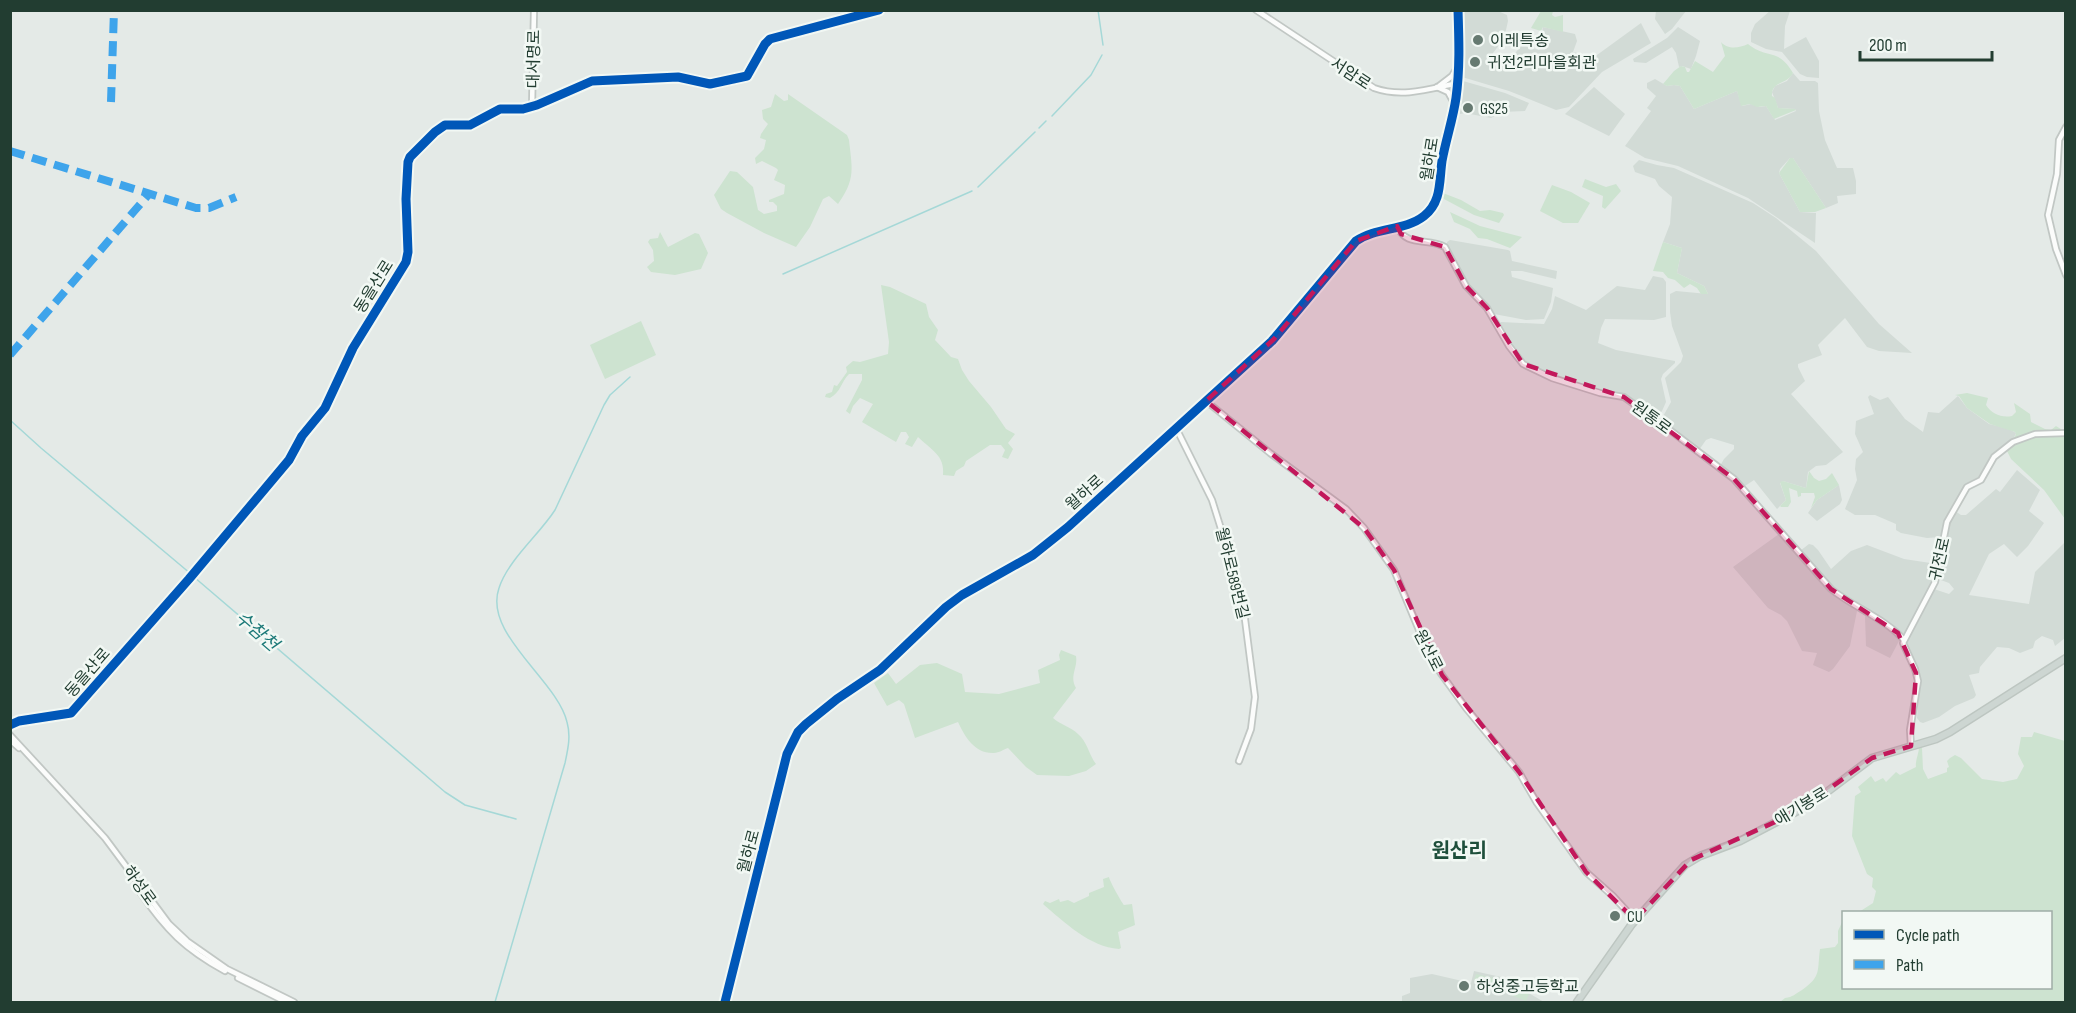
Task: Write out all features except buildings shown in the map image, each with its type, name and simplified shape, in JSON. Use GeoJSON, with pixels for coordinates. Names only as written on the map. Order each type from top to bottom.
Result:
{"type":"FeatureCollection","features":[{"type":"Feature","properties":{"kind":"main road","name":"애기봉로"},"geometry":{"type":"LineString","coordinates":[[1577,1002],[1635,921],[1679,870],[1691,860],[1740,841],[1804,808],[1872,758],[1936,739],[1950,732],[2066,658]]}},
{"type":"Feature","properties":{"kind":"street","name":"대서명로"},"geometry":{"type":"LineString","coordinates":[[532,107],[534,10]]}},
{"type":"Feature","properties":{"kind":"street","name":"동을산로"},"geometry":{"type":"LineString","coordinates":[[10,725],[19,721],[71,713],[198,569],[289,460],[302,436],[325,408],[353,348],[406,262],[408,252],[406,194],[410,157],[445,125],[470,125],[500,109],[532,107],[592,81],[603,79],[678,77],[710,84],[747,76],[770,39],[879,10]]}},
{"type":"Feature","properties":{"kind":"street","name":"서암로"},"geometry":{"type":"LineString","coordinates":[[1256,10],[1374,88],[1385,92],[1406,94],[1458,83]]}},
{"type":"Feature","properties":{"kind":"street","name":"월하로"},"geometry":{"type":"LineString","coordinates":[[725,1002],[787,754],[798,732],[821,711],[880,670],[954,601],[1044,548],[1272,341],[1356,241],[1372,232],[1423,216],[1435,202],[1439,192],[1446,142],[1455,105],[1459,65],[1458,10]]}},
{"type":"Feature","properties":{"kind":"street"},"geometry":{"type":"LineString","coordinates":[[1455,105],[1448,92],[1437,87],[1452,76],[1459,65]]}},
{"type":"Feature","properties":{"kind":"street"},"geometry":{"type":"LineString","coordinates":[[2066,127],[2059,140],[2057,174],[2048,215],[2056,249],[2066,275]]}},
{"type":"Feature","properties":{"kind":"street","name":"원통로"},"geometry":{"type":"LineString","coordinates":[[1397,226],[1402,235],[1410,240],[1445,247],[1466,286],[1487,308],[1522,364],[1552,378],[1600,393],[1624,397],[1649,415],[1734,479],[1803,558],[1839,595],[1893,629],[1904,640]]}},
{"type":"Feature","properties":{"kind":"street","name":"원산로"},"geometry":{"type":"LineString","coordinates":[[1206,401],[1270,453],[1346,509],[1372,538],[1394,570],[1421,635],[1442,675],[1476,722],[1519,772],[1537,803],[1586,872],[1613,896],[1635,921]]}},
{"type":"Feature","properties":{"kind":"street","name":"월하로589번길"},"geometry":{"type":"LineString","coordinates":[[1176,428],[1212,500],[1242,596],[1255,697],[1251,729],[1239,761]]}},
{"type":"Feature","properties":{"kind":"street","name":"귀전로"},"geometry":{"type":"LineString","coordinates":[[1904,640],[1935,582],[1947,522],[1967,487],[1981,480],[1994,458],[2013,442],[2028,435],[2066,433]]}},
{"type":"Feature","properties":{"kind":"street"},"geometry":{"type":"LineString","coordinates":[[1904,640],[1904,648],[1915,669],[1918,681],[1910,730],[1911,746]]}},
{"type":"Feature","properties":{"kind":"street","name":"하성로"},"geometry":{"type":"LineString","coordinates":[[10,737],[102,839],[162,922],[183,945],[213,964],[286,1002]]}},
{"type":"Feature","properties":{"kind":"street","name":"하성로"},"geometry":{"type":"LineString","coordinates":[[10,737],[105,838],[140,887],[181,936],[227,969],[294,1002]]}},
{"type":"Feature","properties":{"kind":"highlighted area"},"geometry":{"type":"Polygon","coordinates":[[[1397,226],[1401,234],[1445,247],[1466,286],[1487,308],[1523,364],[1624,397],[1734,479],[1831,589],[1898,633],[1916,673],[1911,746],[1872,758],[1797,812],[1691,860],[1635,920],[1586,872],[1519,772],[1442,675],[1394,570],[1364,528],[1206,401],[1274,339],[1356,241],[1397,226]]]}},
{"type":"Feature","properties":{"kind":"shaded area"},"geometry":{"type":"Polygon","coordinates":[[[1656,10],[1686,11],[1665,34],[1655,19],[1656,10]]]}},
{"type":"Feature","properties":{"kind":"shaded area"},"geometry":{"type":"Polygon","coordinates":[[[1771,10],[1790,11],[1785,26],[1784,49],[1806,37],[1819,61],[1819,78],[1800,74],[1782,52],[1766,49],[1751,42],[1751,33],[1755,24],[1771,10]]]}},
{"type":"Feature","properties":{"kind":"shaded area"},"geometry":{"type":"Polygon","coordinates":[[[1461,11],[1498,11],[1507,15],[1506,30],[1493,53],[1489,70],[1511,58],[1522,45],[1539,50],[1543,27],[1575,34],[1577,41],[1573,52],[1585,55],[1597,55],[1641,23],[1651,43],[1602,72],[1569,107],[1556,110],[1509,91],[1462,77],[1461,11]]]}},
{"type":"Feature","properties":{"kind":"shaded area"},"geometry":{"type":"Polygon","coordinates":[[[1678,27],[1700,41],[1691,69],[1679,67],[1672,47],[1646,63],[1634,62],[1633,59],[1667,38],[1678,27]]]}},
{"type":"Feature","properties":{"kind":"shaded area"},"geometry":{"type":"Polygon","coordinates":[[[1793,73],[1800,81],[1818,83],[1819,111],[1825,140],[1837,168],[1853,168],[1856,181],[1856,194],[1837,196],[1838,203],[1826,208],[1793,158],[1790,158],[1780,169],[1779,173],[1800,212],[1816,213],[1815,243],[1748,198],[1678,166],[1645,158],[1625,146],[1651,111],[1647,108],[1656,96],[1647,88],[1647,83],[1655,79],[1667,86],[1680,86],[1694,109],[1737,91],[1742,106],[1751,104],[1766,106],[1775,120],[1796,111],[1795,109],[1778,108],[1772,92],[1775,86],[1787,81],[1793,73]]]}},
{"type":"Feature","properties":{"kind":"shaded area"},"geometry":{"type":"Polygon","coordinates":[[[1463,81],[1505,93],[1529,103],[1525,111],[1502,112],[1491,118],[1460,114],[1456,111],[1463,81]]]}},
{"type":"Feature","properties":{"kind":"shaded area"},"geometry":{"type":"Polygon","coordinates":[[[1594,87],[1625,114],[1609,136],[1565,114],[1594,87]]]}},
{"type":"Feature","properties":{"kind":"shaded area"},"geometry":{"type":"Polygon","coordinates":[[[1639,160],[1674,168],[1753,203],[1776,218],[1816,251],[1879,324],[1912,353],[1879,351],[1867,347],[1845,318],[1818,345],[1822,355],[1798,364],[1805,381],[1791,394],[1843,452],[1826,465],[1816,466],[1808,472],[1806,488],[1783,481],[1780,483],[1786,500],[1777,509],[1754,480],[1745,486],[1720,466],[1734,449],[1734,445],[1711,438],[1706,440],[1699,450],[1661,420],[1671,402],[1665,378],[1681,362],[1683,356],[1672,326],[1670,294],[1676,291],[1708,294],[1704,286],[1677,273],[1682,248],[1663,242],[1670,224],[1672,197],[1659,186],[1655,179],[1635,172],[1633,166],[1639,160]]]}},
{"type":"Feature","properties":{"kind":"shaded area"},"geometry":{"type":"Polygon","coordinates":[[[1450,240],[1508,250],[1512,261],[1557,271],[1556,279],[1522,271],[1511,271],[1512,277],[1553,288],[1551,302],[1544,319],[1526,320],[1494,314],[1468,285],[1447,246],[1450,240]]]}},
{"type":"Feature","properties":{"kind":"shaded area"},"geometry":{"type":"Polygon","coordinates":[[[1653,276],[1663,278],[1666,282],[1666,317],[1654,320],[1605,319],[1598,343],[1616,350],[1675,361],[1661,379],[1666,402],[1657,417],[1620,394],[1597,390],[1529,366],[1517,355],[1498,325],[1501,322],[1544,324],[1552,309],[1555,296],[1586,310],[1617,286],[1645,290],[1653,276]]]}},
{"type":"Feature","properties":{"kind":"shaded area"},"geometry":{"type":"Polygon","coordinates":[[[1870,395],[1880,400],[1888,397],[1905,419],[1923,432],[1928,412],[1939,413],[1958,396],[1967,408],[1989,424],[2007,428],[2016,433],[2013,440],[1981,477],[1968,485],[1946,520],[1941,537],[1927,538],[1901,533],[1896,530],[1896,524],[1875,515],[1855,515],[1845,509],[1857,480],[1856,459],[1863,452],[1855,434],[1856,421],[1874,414],[1868,397],[1870,395]]]}},
{"type":"Feature","properties":{"kind":"shaded area"},"geometry":{"type":"Polygon","coordinates":[[[2017,470],[2040,490],[2029,511],[2044,523],[2017,557],[2004,544],[1989,554],[1969,595],[2029,604],[2035,572],[2065,542],[2065,638],[2055,646],[2053,640],[2042,636],[2035,641],[2033,648],[2020,653],[2009,648],[1997,647],[1980,667],[1979,673],[1969,675],[1976,695],[1974,698],[1955,706],[1939,717],[1920,722],[1917,718],[1920,677],[1905,643],[1934,589],[1949,594],[1954,589],[1949,583],[1938,579],[1949,522],[1955,511],[1966,515],[1996,489],[2000,492],[2017,470]]]}},
{"type":"Feature","properties":{"kind":"shaded area"},"geometry":{"type":"Polygon","coordinates":[[[1839,485],[1842,500],[1840,504],[1817,521],[1808,513],[1817,500],[1839,485]]]}},
{"type":"Feature","properties":{"kind":"shaded area"},"geometry":{"type":"Polygon","coordinates":[[[1779,534],[1832,592],[1857,611],[1850,646],[1829,672],[1813,665],[1817,653],[1802,651],[1787,621],[1768,608],[1733,567],[1779,534]]]}},
{"type":"Feature","properties":{"kind":"shaded area"},"geometry":{"type":"Polygon","coordinates":[[[1809,544],[1818,550],[1831,569],[1851,551],[1867,545],[1904,559],[1937,564],[1933,583],[1904,634],[1863,610],[1831,586],[1800,551],[1809,544]]]}},
{"type":"Feature","properties":{"kind":"shaded area"},"geometry":{"type":"Polygon","coordinates":[[[1865,616],[1890,629],[1898,636],[1899,641],[1890,658],[1866,646],[1865,616]]]}},
{"type":"Feature","properties":{"kind":"shaded area","name":"하성중고등학교"},"geometry":{"type":"Polygon","coordinates":[[[1474,971],[1501,977],[1544,1002],[1402,1002],[1402,996],[1410,993],[1410,978],[1432,974],[1471,983],[1474,971]]]}},
{"type":"Feature","properties":{"kind":"green space"},"geometry":{"type":"Polygon","coordinates":[[[1541,11],[1553,11],[1552,15],[1555,17],[1563,15],[1563,32],[1543,27],[1541,31],[1531,28],[1541,11]]]}},
{"type":"Feature","properties":{"kind":"green space"},"geometry":{"type":"Polygon","coordinates":[[[1721,42],[1734,48],[1748,44],[1761,52],[1777,57],[1788,65],[1793,73],[1774,88],[1772,96],[1778,108],[1796,110],[1774,119],[1766,106],[1757,107],[1750,104],[1741,106],[1737,91],[1694,109],[1680,86],[1663,84],[1681,66],[1689,72],[1695,61],[1713,72],[1725,56],[1721,42]]]}},
{"type":"Feature","properties":{"kind":"green space"},"geometry":{"type":"Polygon","coordinates":[[[775,94],[784,101],[788,100],[788,94],[847,135],[849,140],[852,166],[848,187],[838,204],[829,196],[823,199],[810,227],[796,247],[727,213],[721,209],[714,195],[730,171],[737,172],[753,187],[758,210],[764,214],[777,211],[777,206],[769,200],[784,194],[785,185],[774,180],[778,170],[776,168],[762,161],[756,164],[755,158],[764,149],[766,140],[760,138],[768,124],[763,119],[762,110],[771,107],[775,94]]]}},
{"type":"Feature","properties":{"kind":"green space"},"geometry":{"type":"Polygon","coordinates":[[[1790,158],[1793,158],[1826,208],[1815,212],[1800,212],[1779,173],[1790,158]]]}},
{"type":"Feature","properties":{"kind":"green space"},"geometry":{"type":"Polygon","coordinates":[[[1585,179],[1606,187],[1616,184],[1621,191],[1605,209],[1602,207],[1603,196],[1582,187],[1585,179]]]}},
{"type":"Feature","properties":{"kind":"green space"},"geometry":{"type":"Polygon","coordinates":[[[1552,185],[1571,192],[1590,203],[1578,223],[1563,223],[1540,211],[1552,185]]]}},
{"type":"Feature","properties":{"kind":"green space"},"geometry":{"type":"Polygon","coordinates":[[[1443,193],[1480,211],[1490,210],[1504,215],[1499,223],[1474,215],[1444,199],[1441,195],[1443,193]]]}},
{"type":"Feature","properties":{"kind":"green space"},"geometry":{"type":"Polygon","coordinates":[[[1450,212],[1480,226],[1522,237],[1510,248],[1478,238],[1470,229],[1454,222],[1450,212]]]}},
{"type":"Feature","properties":{"kind":"green space"},"geometry":{"type":"Polygon","coordinates":[[[660,232],[668,247],[695,233],[699,234],[708,253],[701,269],[675,275],[651,272],[647,267],[654,261],[653,250],[648,242],[650,239],[658,238],[660,232]]]}},
{"type":"Feature","properties":{"kind":"green space"},"geometry":{"type":"Polygon","coordinates":[[[1663,242],[1682,248],[1677,273],[1704,286],[1708,294],[1701,294],[1690,284],[1684,288],[1663,272],[1653,271],[1663,242]]]}},
{"type":"Feature","properties":{"kind":"green space"},"geometry":{"type":"Polygon","coordinates":[[[881,285],[926,304],[929,317],[938,330],[935,340],[951,357],[958,359],[969,381],[1006,429],[1015,434],[1008,443],[1013,449],[1008,459],[1002,457],[1005,450],[1001,445],[990,445],[966,461],[954,476],[943,475],[942,462],[918,437],[912,447],[905,444],[909,437],[906,432],[901,432],[896,442],[862,422],[873,404],[860,398],[850,414],[846,411],[862,380],[862,374],[849,374],[834,396],[825,397],[826,394],[832,392],[834,385],[837,386],[847,372],[846,367],[853,361],[860,362],[888,354],[889,342],[881,285]]]}},
{"type":"Feature","properties":{"kind":"green space"},"geometry":{"type":"Polygon","coordinates":[[[641,321],[656,355],[605,379],[590,345],[641,321]]]}},
{"type":"Feature","properties":{"kind":"green space"},"geometry":{"type":"Polygon","coordinates":[[[1967,393],[1988,398],[1986,405],[1997,415],[2012,416],[2016,412],[2014,403],[2030,414],[2031,422],[2045,429],[2051,430],[2056,426],[2064,431],[2035,433],[2013,440],[2015,432],[1990,424],[1967,408],[1959,396],[1955,395],[1967,393]]]}},
{"type":"Feature","properties":{"kind":"green space"},"geometry":{"type":"Polygon","coordinates":[[[2065,434],[2065,519],[2044,490],[2011,459],[2007,451],[2019,441],[2065,434]]]}},
{"type":"Feature","properties":{"kind":"green space"},"geometry":{"type":"Polygon","coordinates":[[[1809,471],[1819,481],[1826,479],[1832,473],[1839,485],[1817,500],[1811,508],[1814,493],[1801,493],[1798,497],[1797,491],[1789,488],[1791,502],[1788,507],[1781,507],[1786,500],[1780,482],[1806,488],[1809,471]]]}},
{"type":"Feature","properties":{"kind":"green space"},"geometry":{"type":"Polygon","coordinates":[[[1061,650],[1076,656],[1073,680],[1076,688],[1053,718],[1081,737],[1096,764],[1086,771],[1069,776],[1037,775],[1008,748],[996,753],[981,751],[967,739],[958,722],[915,738],[904,704],[899,700],[887,706],[874,683],[888,673],[896,684],[920,665],[937,663],[962,674],[965,692],[999,694],[1040,683],[1038,670],[1060,660],[1061,650]]]}},
{"type":"Feature","properties":{"kind":"green space"},"geometry":{"type":"Polygon","coordinates":[[[2034,732],[2065,741],[2065,1002],[1780,1002],[1813,981],[1817,972],[1820,949],[1835,947],[1838,943],[1838,931],[1842,922],[1842,989],[2052,989],[2052,911],[1861,911],[1873,903],[1876,891],[1872,887],[1873,878],[1867,874],[1852,836],[1855,796],[1861,792],[1858,787],[1871,776],[1875,782],[1883,778],[1886,782],[1896,772],[1900,775],[1916,767],[1919,747],[1922,748],[1923,769],[1928,779],[1947,772],[1949,767],[1947,761],[1955,755],[1982,779],[2003,782],[2017,779],[2024,766],[2018,754],[2021,737],[2032,737],[2034,732]]]}},
{"type":"Feature","properties":{"kind":"green space"},"geometry":{"type":"Polygon","coordinates":[[[1109,877],[1124,905],[1132,904],[1135,925],[1118,932],[1121,948],[1119,949],[1088,939],[1043,904],[1045,901],[1050,903],[1059,899],[1060,902],[1068,900],[1074,903],[1104,887],[1103,879],[1109,877]]]}},
{"type":"Feature","properties":{"kind":"green space"},"geometry":{"type":"Polygon","coordinates":[[[1476,974],[1503,980],[1529,994],[1526,1001],[1474,980],[1476,974]]]}},
{"type":"Feature","properties":{"kind":"waterway"},"geometry":{"type":"LineString","coordinates":[[1098,10],[1103,45]]}},
{"type":"Feature","properties":{"kind":"waterway"},"geometry":{"type":"LineString","coordinates":[[1052,116],[1091,75],[1102,55]]}},
{"type":"Feature","properties":{"kind":"waterway"},"geometry":{"type":"LineString","coordinates":[[1039,128],[1046,121]]}},
{"type":"Feature","properties":{"kind":"waterway"},"geometry":{"type":"LineString","coordinates":[[978,187],[1035,132]]}},
{"type":"Feature","properties":{"kind":"waterway"},"geometry":{"type":"LineString","coordinates":[[783,274],[972,191]]}},
{"type":"Feature","properties":{"kind":"waterway"},"geometry":{"type":"LineString","coordinates":[[495,1002],[565,763],[569,737],[567,722],[561,706],[511,640],[501,622],[497,605],[499,588],[516,558],[555,510],[610,395],[630,377]]}},
{"type":"Feature","properties":{"kind":"waterway","name":"수참천"},"geometry":{"type":"LineString","coordinates":[[10,420],[191,574]]}},
{"type":"Feature","properties":{"kind":"waterway","name":"수참천"},"geometry":{"type":"LineString","coordinates":[[194,577],[445,792],[465,805],[516,819]]}},
{"type":"Feature","properties":{"kind":"marked path"},"geometry":{"type":"LineString","coordinates":[[111,102],[114,10]]}},
{"type":"Feature","properties":{"kind":"marked path"},"geometry":{"type":"LineString","coordinates":[[10,151],[196,208],[209,208],[236,197]]}},
{"type":"Feature","properties":{"kind":"marked path"},"geometry":{"type":"LineString","coordinates":[[10,355],[149,194]]}},
{"type":"Feature","properties":{"kind":"cycle path"},"geometry":{"type":"LineString","coordinates":[[10,725],[19,721],[71,713],[189,579],[289,460],[302,436],[325,408],[353,348],[406,262],[408,162],[410,157],[435,132],[445,125],[470,125],[500,109],[523,109],[537,105],[592,81],[678,77],[710,84],[747,76],[770,39],[879,10]]}},
{"type":"Feature","properties":{"kind":"cycle path"},"geometry":{"type":"LineString","coordinates":[[725,1002],[787,754],[798,732],[837,699],[880,670],[946,607],[962,595],[1033,555],[1068,527],[1272,341],[1356,241],[1372,233],[1416,221],[1430,210],[1439,191],[1442,161],[1456,98],[1459,65],[1458,10]]}},
{"type":"Feature","properties":{"kind":"place","name":"이레특송"},"geometry":{"type":"Point","coordinates":[1478,40]}},
{"type":"Feature","properties":{"kind":"place","name":"귀전2리마을회관"},"geometry":{"type":"Point","coordinates":[1475,62]}},
{"type":"Feature","properties":{"kind":"place","name":"GS25"},"geometry":{"type":"Point","coordinates":[1468,108]}},
{"type":"Feature","properties":{"kind":"place","name":"CU"},"geometry":{"type":"Point","coordinates":[1615,916]}},
{"type":"Feature","properties":{"kind":"place","name":"하성중고등학교"},"geometry":{"type":"Point","coordinates":[1464,986]}},
{"type":"Feature","properties":{"kind":"district","name":"원산리"},"geometry":{"type":"Point","coordinates":[1459,850]}}]}
